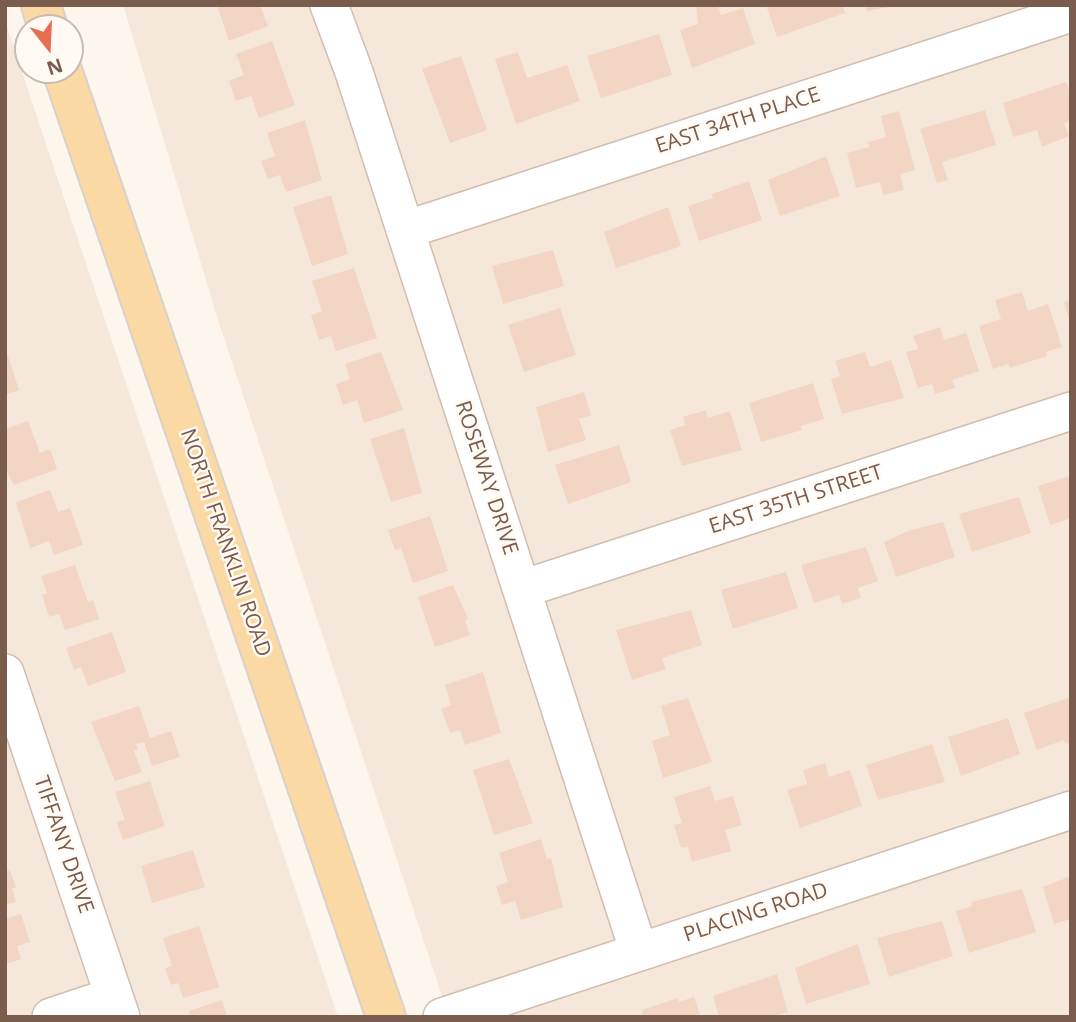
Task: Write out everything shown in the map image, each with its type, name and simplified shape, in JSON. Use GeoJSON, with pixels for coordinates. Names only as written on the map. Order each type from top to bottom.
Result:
{"type":"FeatureCollection","features":[{"type":"Feature","properties":{"kind":"main road","name":"NORTH FRANKLIN ROAD"},"geometry":{"type":"LineString","coordinates":[[67,84],[386,1017]]}},
{"type":"Feature","properties":{"kind":"street","name":"ROSEWAY DRIVE"},"geometry":{"type":"LineString","coordinates":[[329,5],[405,230],[639,952]]}},
{"type":"Feature","properties":{"kind":"street","name":"EAST 34TH PLACE"},"geometry":{"type":"LineString","coordinates":[[405,230],[1071,13]]}},
{"type":"Feature","properties":{"kind":"street","name":"EAST 35TH STREET"},"geometry":{"type":"LineString","coordinates":[[522,589],[1071,411]]}},
{"type":"Feature","properties":{"kind":"street","name":"TIFFANY DRIVE"},"geometry":{"type":"LineString","coordinates":[[5,673],[117,1006]]}},
{"type":"Feature","properties":{"kind":"street","name":"PLACING ROAD"},"geometry":{"type":"LineString","coordinates":[[442,1017],[1071,810]]}},
{"type":"Feature","properties":{"kind":"street"},"geometry":{"type":"LineString","coordinates":[[51,1017],[117,1006]]}},
{"type":"Feature","properties":{"kind":"shaded area"},"geometry":{"type":"Polygon","coordinates":[[[123,5],[1071,5],[1071,1017],[449,1017],[219,323],[123,5]]]}},
{"type":"Feature","properties":{"kind":"shaded area"},"geometry":{"type":"Polygon","coordinates":[[[5,21],[14,48],[14,84],[26,84],[338,1017],[5,1017],[5,21]]]}},
{"type":"Feature","properties":{"kind":"building"},"geometry":{"type":"Polygon","coordinates":[[[217,5],[260,5],[268,26],[229,41],[217,5]]]}},
{"type":"Feature","properties":{"kind":"building"},"geometry":{"type":"Polygon","coordinates":[[[696,5],[718,5],[721,15],[743,8],[755,44],[692,68],[680,30],[698,24],[696,5]]]}},
{"type":"Feature","properties":{"kind":"building"},"geometry":{"type":"Polygon","coordinates":[[[766,5],[842,5],[845,13],[777,37],[766,5]]]}},
{"type":"Feature","properties":{"kind":"building"},"geometry":{"type":"Polygon","coordinates":[[[865,5],[895,5],[895,6],[867,11],[865,5]]]}},
{"type":"Feature","properties":{"kind":"building"},"geometry":{"type":"Polygon","coordinates":[[[659,34],[672,75],[601,98],[587,56],[659,34]]]}},
{"type":"Feature","properties":{"kind":"building"},"geometry":{"type":"Polygon","coordinates":[[[272,41],[295,105],[259,118],[251,96],[236,101],[229,81],[244,75],[236,54],[272,41]]]}},
{"type":"Feature","properties":{"kind":"building"},"geometry":{"type":"Polygon","coordinates":[[[518,52],[527,78],[567,65],[580,101],[516,124],[495,59],[518,52]]]}},
{"type":"Feature","properties":{"kind":"building"},"geometry":{"type":"Polygon","coordinates":[[[461,56],[487,130],[450,143],[422,69],[461,56]]]}},
{"type":"Feature","properties":{"kind":"building"},"geometry":{"type":"Polygon","coordinates":[[[1066,82],[1071,96],[1071,121],[1064,123],[1069,136],[1042,147],[1037,130],[1013,137],[1003,103],[1066,82]]]}},
{"type":"Feature","properties":{"kind":"building"},"geometry":{"type":"Polygon","coordinates":[[[985,110],[996,145],[942,162],[948,180],[937,183],[920,129],[985,110]]]}},
{"type":"Feature","properties":{"kind":"building"},"geometry":{"type":"Polygon","coordinates":[[[899,111],[915,170],[900,174],[904,190],[883,195],[880,182],[856,188],[847,153],[869,147],[868,142],[886,137],[881,116],[899,111]]]}},
{"type":"Feature","properties":{"kind":"building"},"geometry":{"type":"Polygon","coordinates":[[[305,120],[322,180],[286,192],[280,175],[268,179],[261,161],[275,156],[267,133],[305,120]]]}},
{"type":"Feature","properties":{"kind":"building"},"geometry":{"type":"Polygon","coordinates":[[[826,156],[840,196],[780,216],[768,180],[826,156]]]}},
{"type":"Feature","properties":{"kind":"building"},"geometry":{"type":"Polygon","coordinates":[[[749,181],[762,220],[699,241],[688,206],[749,181]]]}},
{"type":"Feature","properties":{"kind":"building"},"geometry":{"type":"Polygon","coordinates":[[[331,195],[348,254],[312,266],[293,207],[331,195]]]}},
{"type":"Feature","properties":{"kind":"building"},"geometry":{"type":"Polygon","coordinates":[[[668,207],[681,246],[616,268],[604,232],[668,207]]]}},
{"type":"Feature","properties":{"kind":"building"},"geometry":{"type":"Polygon","coordinates":[[[553,250],[564,286],[503,304],[492,266],[553,250]]]}},
{"type":"Feature","properties":{"kind":"building"},"geometry":{"type":"Polygon","coordinates":[[[354,268],[377,338],[336,351],[331,336],[319,340],[311,315],[322,311],[312,281],[354,268]]]}},
{"type":"Feature","properties":{"kind":"building"},"geometry":{"type":"Polygon","coordinates":[[[1022,292],[1028,311],[1048,304],[1062,347],[1046,352],[1047,356],[1010,368],[1008,364],[993,369],[979,326],[1001,319],[995,300],[1022,292]]]}},
{"type":"Feature","properties":{"kind":"building"},"geometry":{"type":"Polygon","coordinates":[[[1071,299],[1071,322],[1070,322],[1064,302],[1071,299]]]}},
{"type":"Feature","properties":{"kind":"building"},"geometry":{"type":"Polygon","coordinates":[[[560,308],[576,355],[524,372],[508,325],[560,308]]]}},
{"type":"Feature","properties":{"kind":"building"},"geometry":{"type":"Polygon","coordinates":[[[940,327],[944,340],[966,333],[979,371],[952,380],[955,388],[935,394],[932,384],[918,388],[906,352],[918,349],[913,336],[940,327]]]}},
{"type":"Feature","properties":{"kind":"building"},"geometry":{"type":"Polygon","coordinates":[[[5,351],[19,390],[5,395],[5,351]]]}},
{"type":"Feature","properties":{"kind":"building"},"geometry":{"type":"Polygon","coordinates":[[[381,352],[403,410],[364,423],[357,400],[343,405],[336,384],[350,379],[345,364],[381,352]]]}},
{"type":"Feature","properties":{"kind":"building"},"geometry":{"type":"Polygon","coordinates":[[[865,352],[870,367],[891,360],[904,398],[842,414],[831,379],[840,376],[835,361],[865,352]]]}},
{"type":"Feature","properties":{"kind":"building"},"geometry":{"type":"Polygon","coordinates":[[[813,383],[824,419],[800,426],[802,430],[761,442],[749,403],[813,383]]]}},
{"type":"Feature","properties":{"kind":"building"},"geometry":{"type":"Polygon","coordinates":[[[584,392],[591,415],[579,419],[586,440],[548,452],[536,407],[584,392]]]}},
{"type":"Feature","properties":{"kind":"building"},"geometry":{"type":"Polygon","coordinates":[[[706,410],[708,418],[730,411],[742,450],[682,466],[670,430],[685,425],[683,417],[706,410]]]}},
{"type":"Feature","properties":{"kind":"building"},"geometry":{"type":"Polygon","coordinates":[[[28,421],[40,453],[50,449],[57,469],[14,485],[5,468],[5,429],[28,421]]]}},
{"type":"Feature","properties":{"kind":"building"},"geometry":{"type":"Polygon","coordinates":[[[404,428],[422,493],[391,502],[370,439],[404,428]]]}},
{"type":"Feature","properties":{"kind":"building"},"geometry":{"type":"Polygon","coordinates":[[[619,445],[631,482],[568,504],[555,465],[619,445]]]}},
{"type":"Feature","properties":{"kind":"building"},"geometry":{"type":"Polygon","coordinates":[[[1070,476],[1071,518],[1050,525],[1038,486],[1070,476]]]}},
{"type":"Feature","properties":{"kind":"building"},"geometry":{"type":"Polygon","coordinates":[[[50,490],[58,512],[70,508],[83,545],[54,555],[49,541],[30,548],[16,502],[50,490]]]}},
{"type":"Feature","properties":{"kind":"building"},"geometry":{"type":"Polygon","coordinates":[[[1019,497],[1031,533],[972,552],[959,514],[1019,497]]]}},
{"type":"Feature","properties":{"kind":"building"},"geometry":{"type":"Polygon","coordinates":[[[430,516],[448,571],[413,583],[401,548],[395,550],[388,530],[430,516]]]}},
{"type":"Feature","properties":{"kind":"building"},"geometry":{"type":"Polygon","coordinates":[[[943,522],[955,557],[896,577],[884,542],[908,531],[943,522]]]}},
{"type":"Feature","properties":{"kind":"building"},"geometry":{"type":"Polygon","coordinates":[[[866,547],[878,581],[858,588],[861,598],[842,604],[839,595],[814,603],[801,565],[866,547]]]}},
{"type":"Feature","properties":{"kind":"building"},"geometry":{"type":"Polygon","coordinates":[[[75,565],[88,602],[93,600],[99,619],[65,630],[59,614],[49,617],[42,595],[47,593],[41,576],[75,565]]]}},
{"type":"Feature","properties":{"kind":"building"},"geometry":{"type":"Polygon","coordinates":[[[786,572],[798,608],[733,629],[721,590],[786,572]]]}},
{"type":"Feature","properties":{"kind":"building"},"geometry":{"type":"Polygon","coordinates":[[[453,585],[468,619],[465,620],[470,635],[435,647],[418,597],[453,585]]]}},
{"type":"Feature","properties":{"kind":"building"},"geometry":{"type":"Polygon","coordinates":[[[691,610],[702,645],[662,658],[666,669],[632,680],[616,630],[691,610]]]}},
{"type":"Feature","properties":{"kind":"building"},"geometry":{"type":"Polygon","coordinates":[[[112,632],[126,672],[88,686],[81,667],[74,670],[66,648],[112,632]]]}},
{"type":"Feature","properties":{"kind":"building"},"geometry":{"type":"Polygon","coordinates":[[[483,672],[501,733],[465,745],[460,730],[450,733],[441,709],[451,705],[445,685],[483,672]]]}},
{"type":"Feature","properties":{"kind":"building"},"geometry":{"type":"Polygon","coordinates":[[[1071,697],[1071,742],[1065,744],[1064,740],[1037,750],[1024,713],[1071,697]]]}},
{"type":"Feature","properties":{"kind":"building"},"geometry":{"type":"Polygon","coordinates":[[[688,698],[712,762],[663,778],[652,741],[670,735],[661,706],[688,698]]]}},
{"type":"Feature","properties":{"kind":"building"},"geometry":{"type":"Polygon","coordinates":[[[139,706],[150,738],[171,731],[180,757],[152,766],[144,742],[136,744],[138,749],[134,751],[142,772],[115,781],[91,722],[139,706]]]}},
{"type":"Feature","properties":{"kind":"building"},"geometry":{"type":"Polygon","coordinates":[[[1008,718],[1020,754],[961,776],[948,737],[1008,718]]]}},
{"type":"Feature","properties":{"kind":"building"},"geometry":{"type":"Polygon","coordinates":[[[932,744],[945,782],[878,800],[866,765],[932,744]]]}},
{"type":"Feature","properties":{"kind":"building"},"geometry":{"type":"Polygon","coordinates":[[[509,759],[533,823],[494,835],[473,770],[509,759]]]}},
{"type":"Feature","properties":{"kind":"building"},"geometry":{"type":"Polygon","coordinates":[[[825,763],[829,777],[850,770],[862,806],[800,828],[787,790],[807,784],[803,770],[825,763]]]}},
{"type":"Feature","properties":{"kind":"building"},"geometry":{"type":"Polygon","coordinates":[[[150,781],[165,826],[123,840],[117,822],[125,820],[115,792],[150,781]]]}},
{"type":"Feature","properties":{"kind":"building"},"geometry":{"type":"Polygon","coordinates":[[[710,786],[715,801],[733,796],[742,825],[725,830],[731,851],[692,862],[688,847],[681,848],[674,825],[682,823],[674,797],[710,786]]]}},
{"type":"Feature","properties":{"kind":"building"},"geometry":{"type":"Polygon","coordinates":[[[541,839],[547,859],[551,858],[563,907],[521,920],[515,901],[502,905],[496,886],[508,882],[499,853],[541,839]]]}},
{"type":"Feature","properties":{"kind":"building"},"geometry":{"type":"Polygon","coordinates":[[[193,850],[205,887],[152,903],[141,866],[193,850]]]}},
{"type":"Feature","properties":{"kind":"building"},"geometry":{"type":"Polygon","coordinates":[[[10,870],[16,887],[12,889],[16,902],[5,905],[5,871],[10,870]]]}},
{"type":"Feature","properties":{"kind":"building"},"geometry":{"type":"Polygon","coordinates":[[[1071,876],[1071,919],[1054,924],[1043,887],[1071,876]]]}},
{"type":"Feature","properties":{"kind":"building"},"geometry":{"type":"Polygon","coordinates":[[[1022,889],[1036,932],[969,953],[956,911],[972,906],[971,902],[1022,889]]]}},
{"type":"Feature","properties":{"kind":"building"},"geometry":{"type":"Polygon","coordinates":[[[21,914],[30,942],[17,946],[21,959],[5,964],[5,919],[21,914]]]}},
{"type":"Feature","properties":{"kind":"building"},"geometry":{"type":"Polygon","coordinates":[[[942,921],[953,956],[889,977],[877,938],[942,921]]]}},
{"type":"Feature","properties":{"kind":"building"},"geometry":{"type":"Polygon","coordinates":[[[199,926],[219,987],[183,998],[178,983],[171,985],[165,968],[172,966],[163,938],[199,926]]]}},
{"type":"Feature","properties":{"kind":"building"},"geometry":{"type":"Polygon","coordinates":[[[858,944],[870,984],[806,1004],[795,968],[858,944]]]}},
{"type":"Feature","properties":{"kind":"building"},"geometry":{"type":"Polygon","coordinates":[[[777,974],[788,1012],[770,1017],[719,1017],[713,996],[777,974]]]}},
{"type":"Feature","properties":{"kind":"building"},"geometry":{"type":"Polygon","coordinates":[[[694,997],[701,1017],[636,1017],[643,1014],[642,1010],[678,998],[679,1002],[694,997]]]}},
{"type":"Feature","properties":{"kind":"building"},"geometry":{"type":"Polygon","coordinates":[[[222,1000],[227,1017],[191,1017],[189,1011],[222,1000]]]}}]}
